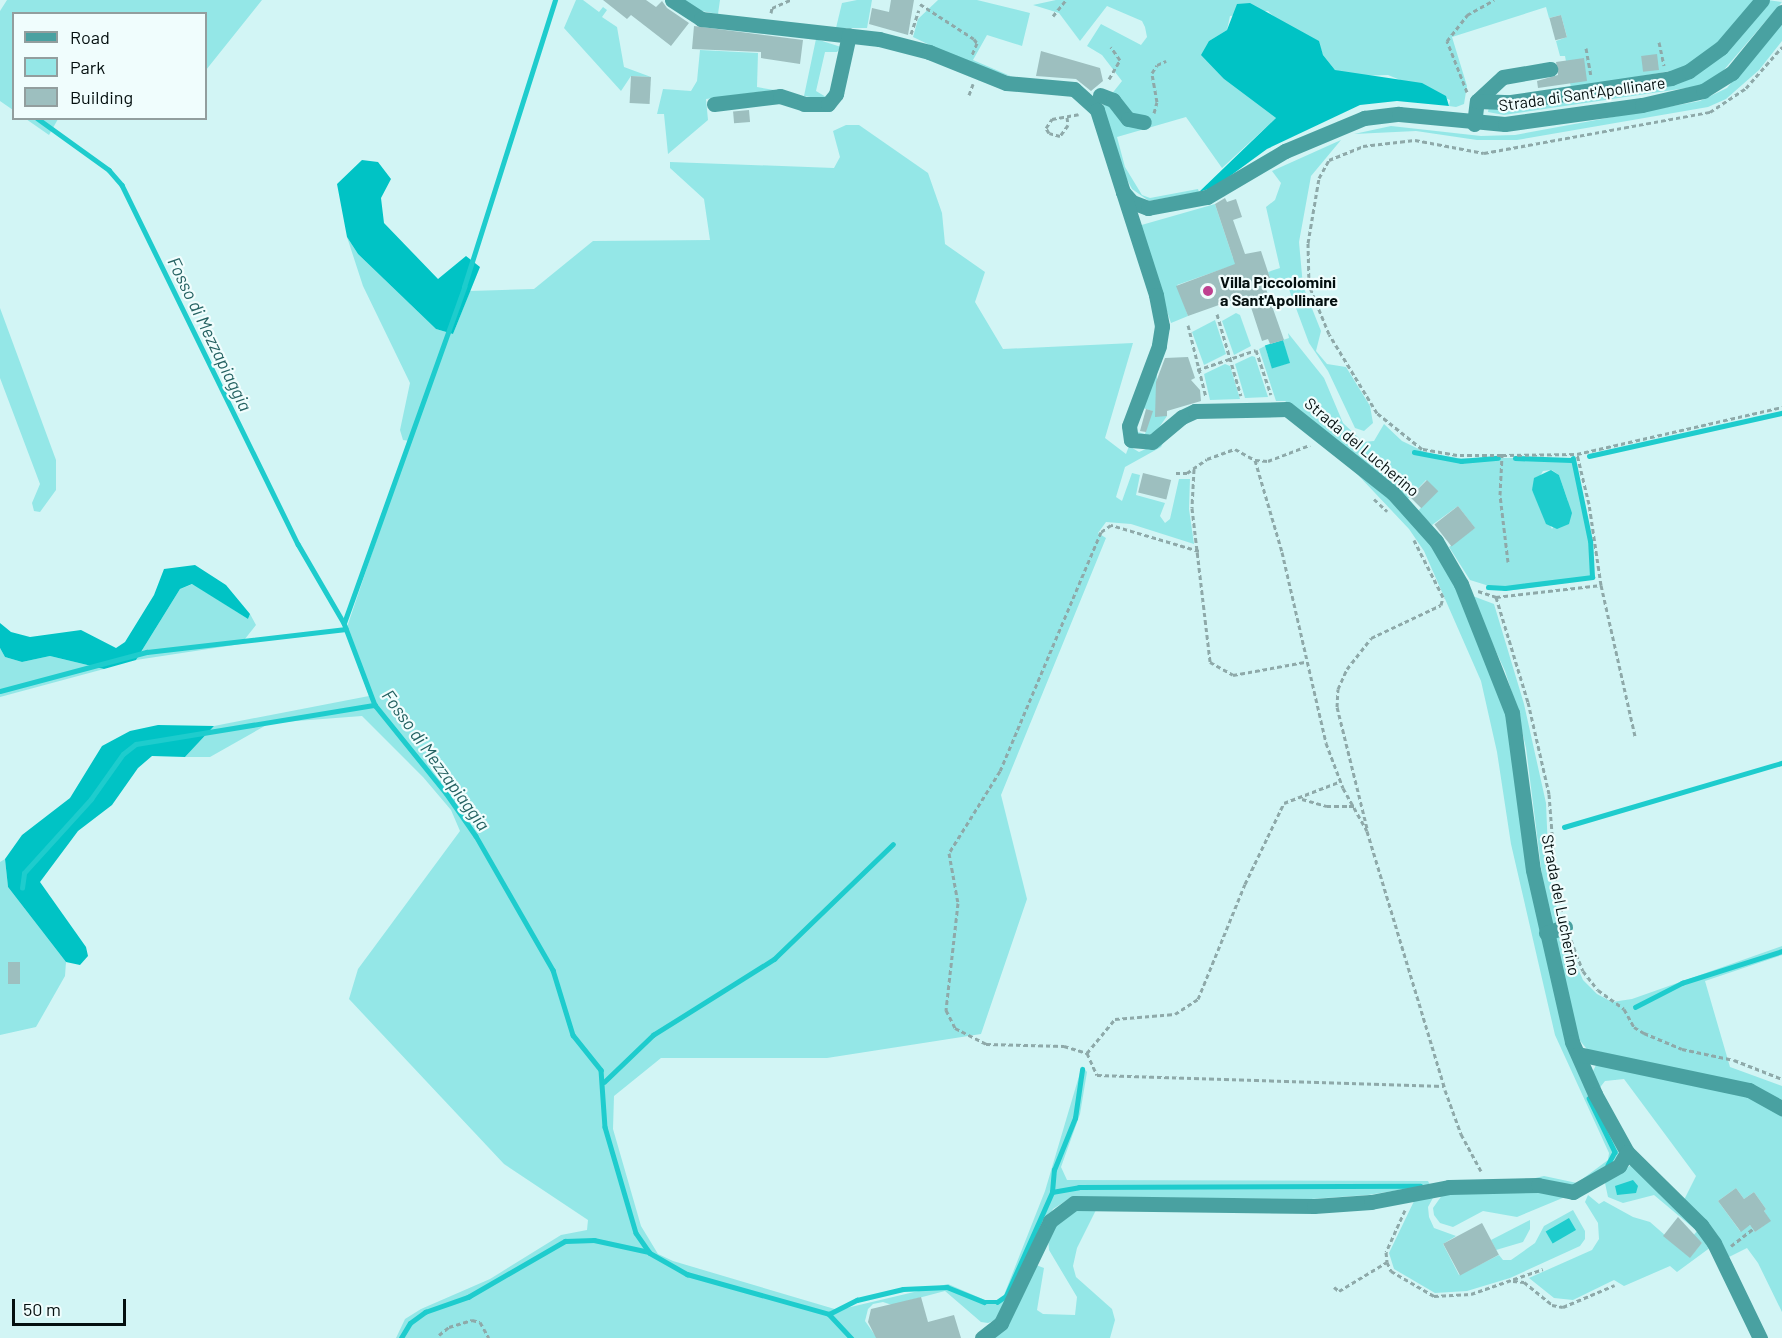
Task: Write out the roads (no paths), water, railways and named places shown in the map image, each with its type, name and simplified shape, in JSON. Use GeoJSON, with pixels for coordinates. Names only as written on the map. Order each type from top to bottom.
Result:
{"type":"FeatureCollection","features":[{"type":"Feature","properties":{"kind":"street"},"geometry":{"type":"LineString","coordinates":[[672,0],[702,19],[849,35],[908,46],[1006,83],[1070,87],[1097,100],[1113,100],[1128,119],[1144,122]]}},
{"type":"Feature","properties":{"kind":"street"},"geometry":{"type":"LineString","coordinates":[[1478,101],[1511,102],[1666,79],[1709,60],[1762,0]]}},
{"type":"Feature","properties":{"kind":"street","name":"Strada di Sant'Apollinare"},"geometry":{"type":"LineString","coordinates":[[1123,192],[1132,202],[1148,208],[1207,197],[1307,140],[1346,123],[1379,115],[1410,114],[1474,124],[1528,122],[1642,105],[1711,88],[1732,73],[1782,12]]}},
{"type":"Feature","properties":{"kind":"street"},"geometry":{"type":"LineString","coordinates":[[714,104],[780,96],[804,104],[828,104],[836,94],[849,35]]}},
{"type":"Feature","properties":{"kind":"street"},"geometry":{"type":"LineString","coordinates":[[1474,124],[1478,101],[1503,77],[1550,69]]}},
{"type":"Feature","properties":{"kind":"street"},"geometry":{"type":"LineString","coordinates":[[1097,100],[1123,192]]}},
{"type":"Feature","properties":{"kind":"street","name":"Strada del Lucherino"},"geometry":{"type":"LineString","coordinates":[[1123,192],[1161,317],[1159,346],[1129,426],[1131,440],[1152,442],[1182,417],[1196,411],[1287,409],[1415,515],[1436,541],[1461,584],[1512,713],[1533,870],[1546,933],[1578,1054],[1595,1094],[1627,1152],[1695,1219],[1714,1243],[1760,1338]]}},
{"type":"Feature","properties":{"kind":"street"},"geometry":{"type":"LineString","coordinates":[[1546,933],[1565,927]]}},
{"type":"Feature","properties":{"kind":"street"},"geometry":{"type":"LineString","coordinates":[[1578,1054],[1749,1090],[1782,1108]]}},
{"type":"Feature","properties":{"kind":"street"},"geometry":{"type":"LineString","coordinates":[[982,1338],[1001,1323],[1050,1221],[1074,1203],[1314,1206],[1449,1187],[1496,1186],[1582,1190],[1619,1166],[1627,1152]]}},
{"type":"Feature","properties":{"kind":"waterway"},"geometry":{"type":"LineString","coordinates":[[344,623],[464,287],[555,0]]}},
{"type":"Feature","properties":{"kind":"waterway","name":"Fosso di Mezzapiaggia"},"geometry":{"type":"LineString","coordinates":[[40,120],[109,170],[122,185],[298,544],[344,623],[375,705],[446,793],[476,836],[553,970],[573,1035],[601,1070],[605,1127],[636,1233],[650,1253],[687,1274],[829,1314],[851,1338]]}},
{"type":"Feature","properties":{"kind":"waterway"},"geometry":{"type":"LineString","coordinates":[[1589,456],[1782,413]]}},
{"type":"Feature","properties":{"kind":"waterway"},"geometry":{"type":"LineString","coordinates":[[1414,452],[1461,461],[1498,458]]}},
{"type":"Feature","properties":{"kind":"waterway"},"geometry":{"type":"LineString","coordinates":[[1515,458],[1571,460]]}},
{"type":"Feature","properties":{"kind":"waterway"},"geometry":{"type":"LineString","coordinates":[[1488,587],[1505,588],[1592,577],[1590,541],[1573,459]]}},
{"type":"Feature","properties":{"kind":"waterway"},"geometry":{"type":"LineString","coordinates":[[0,691],[147,652],[346,629]]}},
{"type":"Feature","properties":{"kind":"waterway"},"geometry":{"type":"LineString","coordinates":[[22,888],[24,873],[91,799],[123,754],[136,744],[375,705]]}},
{"type":"Feature","properties":{"kind":"waterway"},"geometry":{"type":"LineString","coordinates":[[1564,827],[1782,763]]}},
{"type":"Feature","properties":{"kind":"waterway"},"geometry":{"type":"LineString","coordinates":[[604,1082],[653,1035],[774,959],[893,844]]}},
{"type":"Feature","properties":{"kind":"waterway"},"geometry":{"type":"LineString","coordinates":[[1635,1007],[1682,983],[1782,951]]}},
{"type":"Feature","properties":{"kind":"waterway"},"geometry":{"type":"LineString","coordinates":[[1052,1192],[1054,1170],[1075,1118],[1082,1070]]}},
{"type":"Feature","properties":{"kind":"waterway"},"geometry":{"type":"LineString","coordinates":[[1589,1098],[1615,1152],[1608,1165]]}},
{"type":"Feature","properties":{"kind":"waterway"},"geometry":{"type":"LineString","coordinates":[[829,1314],[857,1300],[903,1289],[947,1287],[984,1302],[997,1302],[1006,1296],[1052,1192],[1079,1187],[1420,1186]]}},
{"type":"Feature","properties":{"kind":"waterway"},"geometry":{"type":"LineString","coordinates":[[401,1338],[410,1323],[425,1312],[468,1297],[565,1241],[594,1240],[649,1252]]}},
{"type":"Feature","properties":{"kind":"place","name":"Villa Piccolomini a Sant'Apollinare"},"geometry":{"type":"Point","coordinates":[1208,291]}}]}
